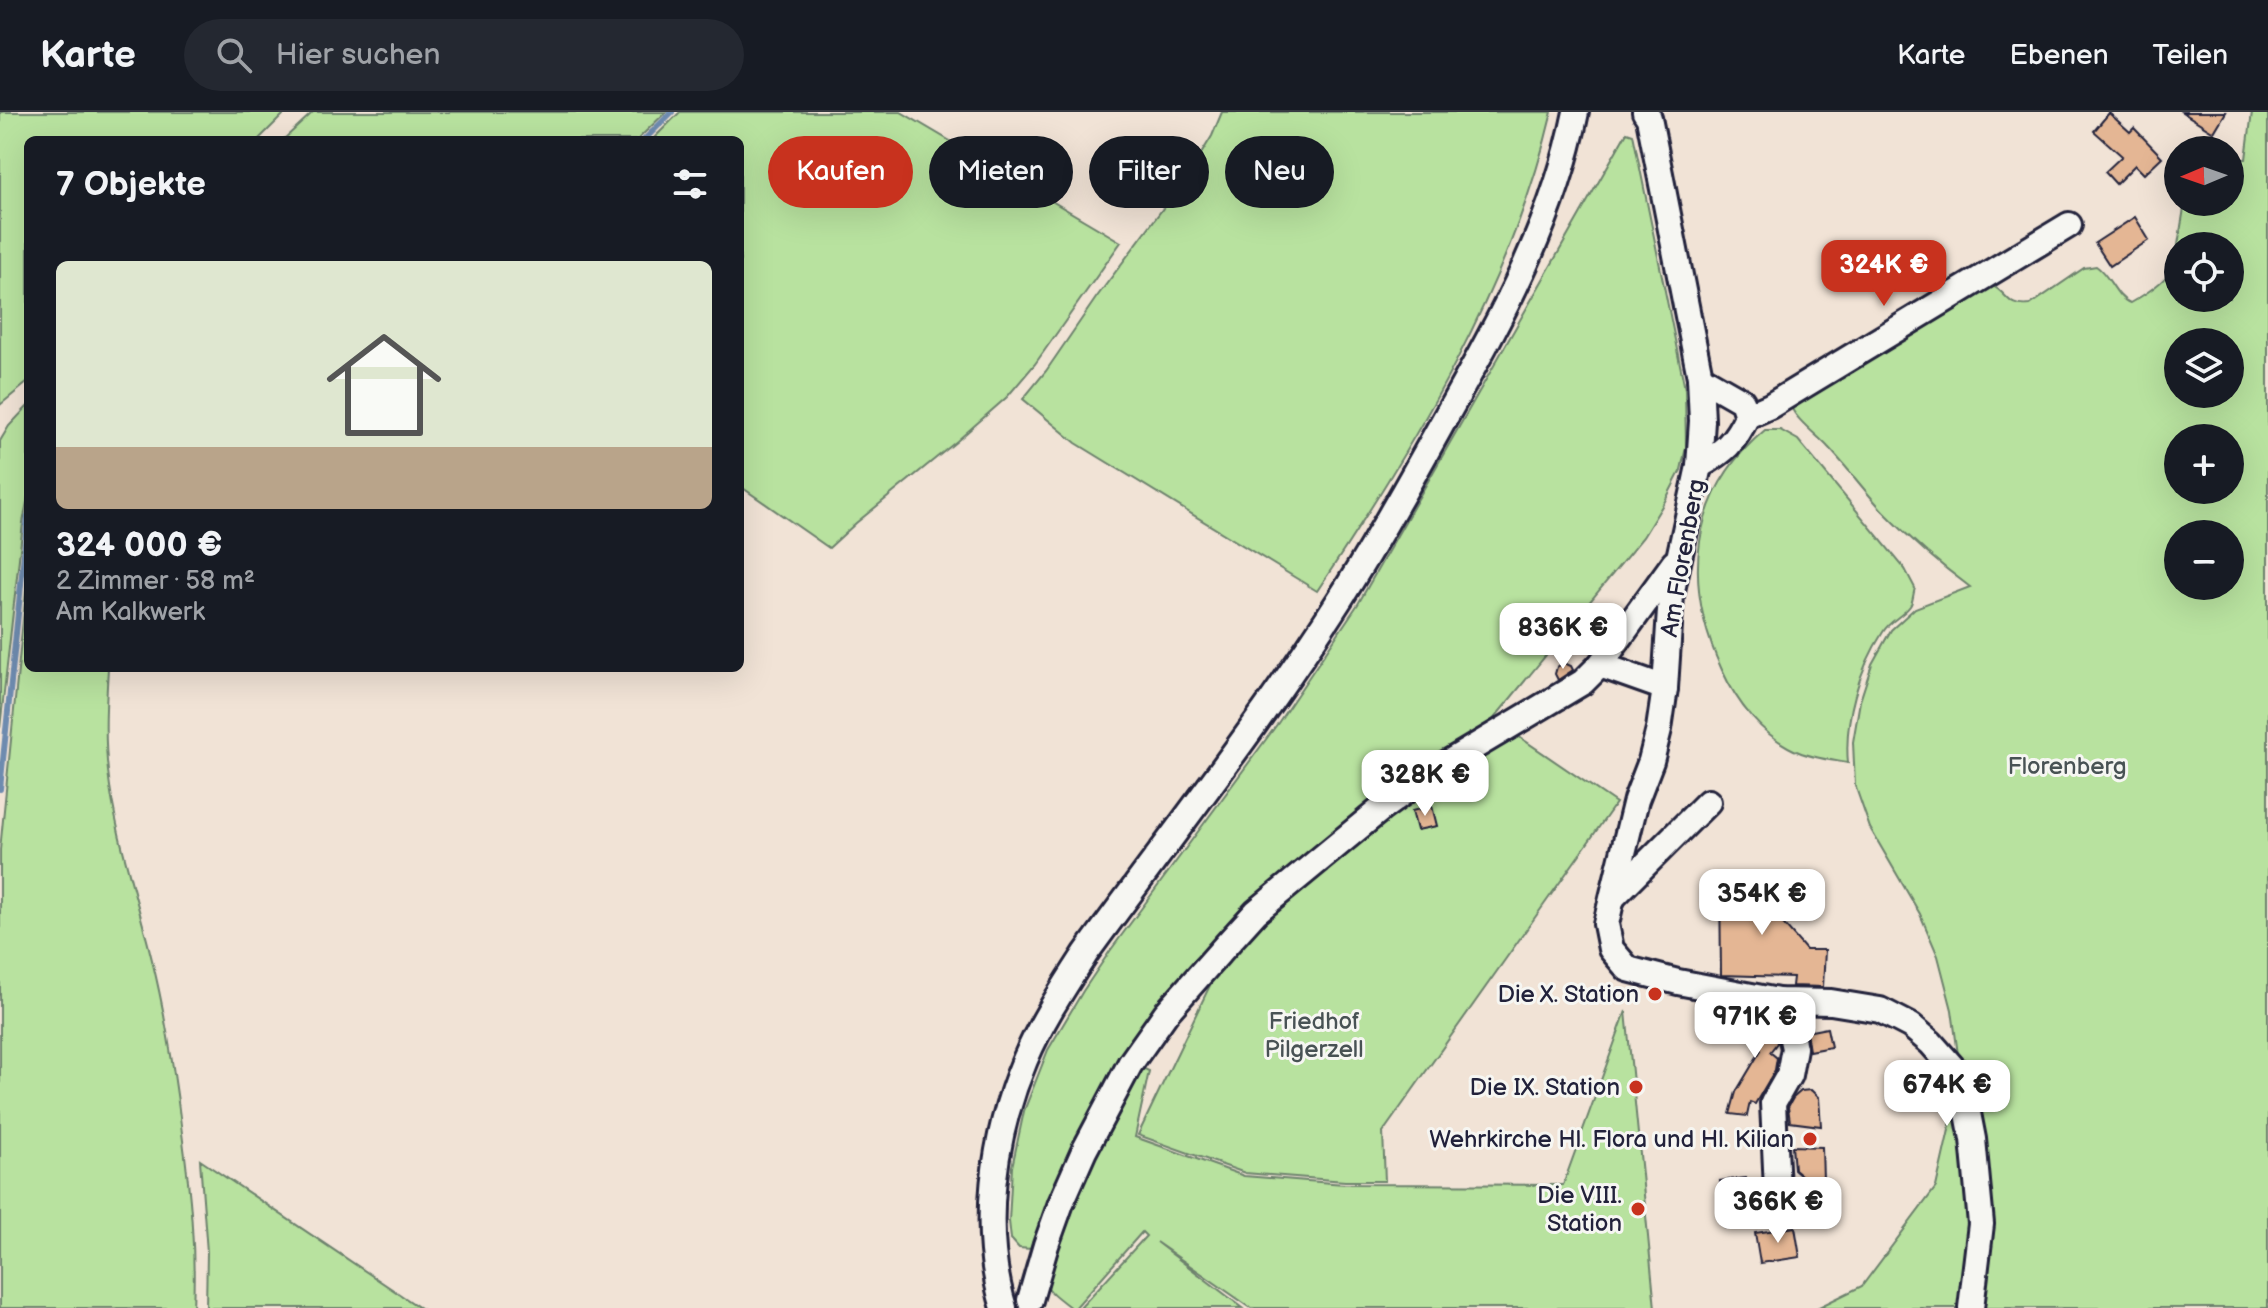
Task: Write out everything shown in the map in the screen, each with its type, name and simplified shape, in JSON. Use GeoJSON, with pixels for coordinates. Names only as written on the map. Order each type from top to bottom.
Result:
{"type":"FeatureCollection","features":[{"type":"Feature","properties":{"kind":"street"},"geometry":{"type":"LineString","coordinates":[[1576,112],[1558,182],[1530,258],[1371,549],[1290,673],[1086,953],[1060,993],[1026,1057],[1005,1115],[993,1192],[993,1251],[1003,1305],[1017,1296],[1038,1304],[1046,1245],[1061,1203],[1118,1085],[1166,1013],[1227,944],[1256,912],[1381,809],[1429,774],[1583,682],[1600,665],[1678,558]]}},
{"type":"Feature","properties":{"kind":"street","name":"Am Florenberg"},"geometry":{"type":"LineString","coordinates":[[1645,112],[1649,118],[1700,377],[1702,421],[1699,466],[1671,595],[1659,729],[1636,800],[1606,924],[1611,949],[1628,969],[1678,982],[1778,1001],[1831,1002],[1880,1010],[1911,1026],[1931,1043],[1961,1077],[1973,1139],[1981,1224],[1971,1308]]}},
{"type":"Feature","properties":{"kind":"street"},"geometry":{"type":"LineString","coordinates":[[1699,466],[1717,456],[1737,438],[1747,416],[1770,406],[2069,225]]}},
{"type":"Feature","properties":{"kind":"street"},"geometry":{"type":"LineString","coordinates":[[1700,377],[1742,401],[1747,416]]}},
{"type":"Feature","properties":{"kind":"street"},"geometry":{"type":"LineString","coordinates":[[1600,665],[1665,688]]}},
{"type":"Feature","properties":{"kind":"street"},"geometry":{"type":"LineString","coordinates":[[1612,898],[1708,802]]}},
{"type":"Feature","properties":{"kind":"street"},"geometry":{"type":"LineString","coordinates":[[1777,1190],[1773,1103],[1789,1075],[1794,1048],[1778,1001]]}},
{"type":"Feature","properties":{"kind":"green space"},"geometry":{"type":"Polygon","coordinates":[[[0,112],[286,112],[262,136],[24,136],[24,385],[0,405],[0,112]]]}},
{"type":"Feature","properties":{"kind":"green space"},"geometry":{"type":"Polygon","coordinates":[[[313,112],[666,112],[641,136],[287,136],[313,112]]]}},
{"type":"Feature","properties":{"kind":"green space"},"geometry":{"type":"Polygon","coordinates":[[[680,112],[901,112],[942,136],[929,136],[929,208],[1063,208],[1121,242],[1035,364],[1007,397],[829,548],[744,489],[744,136],[656,136],[680,112]]]}},
{"type":"Feature","properties":{"kind":"green space"},"geometry":{"type":"Polygon","coordinates":[[[1222,112],[1552,112],[1512,240],[1456,362],[1389,479],[1317,591],[1076,443],[1023,399],[1163,208],[1209,208],[1209,141],[1222,112]]]}},
{"type":"Feature","properties":{"kind":"green space","name":"Florenberg"},"geometry":{"type":"Polygon","coordinates":[[[2252,112],[2268,112],[2268,1308],[1817,1308],[1862,1286],[1936,1187],[1961,1077],[1952,1010],[1938,956],[1920,914],[1870,828],[1855,785],[1853,742],[1860,701],[1872,664],[1891,630],[1915,608],[1970,587],[1895,523],[1801,421],[1791,406],[1991,285],[2012,302],[2030,305],[2084,268],[2096,266],[2120,296],[2130,303],[2164,279],[2164,312],[2244,312],[2244,232],[2180,232],[2183,216],[2244,216],[2244,159],[2252,112]]]}},
{"type":"Feature","properties":{"kind":"green space"},"geometry":{"type":"Polygon","coordinates":[[[1627,132],[1633,134],[1685,389],[1686,447],[1681,470],[1665,501],[1643,537],[1492,721],[1422,766],[1194,971],[1040,1243],[1031,1249],[1019,1248],[1011,1239],[1009,1221],[1012,1167],[1024,1111],[1048,1050],[1110,951],[1278,723],[1358,604],[1627,132]]]}},
{"type":"Feature","properties":{"kind":"green space"},"geometry":{"type":"Polygon","coordinates":[[[24,410],[24,518],[0,728],[0,441],[24,410]]]}},
{"type":"Feature","properties":{"kind":"green space"},"geometry":{"type":"Polygon","coordinates":[[[1765,430],[1780,430],[1798,440],[1905,569],[1915,588],[1910,606],[1886,628],[1860,678],[1848,729],[1848,763],[1801,753],[1771,735],[1751,716],[1735,694],[1709,638],[1698,573],[1700,541],[1707,511],[1721,482],[1740,455],[1765,430]]]}},
{"type":"Feature","properties":{"kind":"green space"},"geometry":{"type":"Polygon","coordinates":[[[24,610],[24,672],[108,672],[106,732],[111,795],[166,1024],[192,1220],[193,1308],[0,1308],[0,850],[24,610]]]}},
{"type":"Feature","properties":{"kind":"green space","name":"Friedhof Pilgerzell"},"geometry":{"type":"Polygon","coordinates":[[[1512,732],[1616,803],[1383,1132],[1385,1181],[1245,1173],[1138,1135],[1213,979],[1251,934],[1299,886],[1388,811],[1512,732]]]}},
{"type":"Feature","properties":{"kind":"green space"},"geometry":{"type":"Polygon","coordinates":[[[1626,1011],[1655,1308],[1251,1308],[1156,1242],[1243,1308],[1080,1308],[1146,1236],[1142,1232],[1075,1308],[1061,1300],[1046,1284],[1045,1271],[1050,1249],[1138,1066],[1149,1071],[1135,1137],[1244,1176],[1344,1184],[1563,1185],[1626,1011]]]}},
{"type":"Feature","properties":{"kind":"green space"},"geometry":{"type":"Polygon","coordinates":[[[200,1160],[420,1308],[206,1308],[207,1252],[200,1160]]]}},
{"type":"Feature","properties":{"kind":"building"},"geometry":{"type":"Polygon","coordinates":[[[2182,112],[2226,112],[2214,132],[2182,112]]]}},
{"type":"Feature","properties":{"kind":"building"},"geometry":{"type":"Polygon","coordinates":[[[2109,113],[2130,132],[2134,128],[2162,157],[2144,174],[2135,165],[2116,184],[2105,172],[2122,156],[2094,131],[2109,113]]]}},
{"type":"Feature","properties":{"kind":"building"},"geometry":{"type":"Polygon","coordinates":[[[2135,217],[2149,240],[2110,266],[2095,243],[2135,217]]]}},
{"type":"Feature","properties":{"kind":"building"},"geometry":{"type":"Polygon","coordinates":[[[1564,663],[1573,670],[1558,680],[1555,674],[1557,667],[1564,663]]]}},
{"type":"Feature","properties":{"kind":"building"},"geometry":{"type":"Polygon","coordinates":[[[1432,806],[1437,826],[1417,830],[1412,811],[1432,806]]]}},
{"type":"Feature","properties":{"kind":"building"},"geometry":{"type":"Polygon","coordinates":[[[1720,876],[1766,877],[1766,904],[1806,950],[1825,950],[1823,987],[1792,986],[1793,977],[1721,975],[1720,876]]]}},
{"type":"Feature","properties":{"kind":"building"},"geometry":{"type":"Polygon","coordinates":[[[1737,1008],[1758,1012],[1775,1031],[1777,1043],[1770,1052],[1777,1058],[1775,1070],[1755,1104],[1750,1102],[1747,1116],[1730,1114],[1736,1092],[1761,1050],[1730,1014],[1737,1008]]]}},
{"type":"Feature","properties":{"kind":"building"},"geometry":{"type":"Polygon","coordinates":[[[1827,1028],[1831,1047],[1809,1051],[1806,1032],[1827,1028]]]}},
{"type":"Feature","properties":{"kind":"building"},"geometry":{"type":"Polygon","coordinates":[[[1811,1090],[1819,1098],[1821,1126],[1790,1122],[1788,1107],[1793,1098],[1801,1091],[1811,1090]]]}},
{"type":"Feature","properties":{"kind":"building"},"geometry":{"type":"Polygon","coordinates":[[[1792,1146],[1822,1147],[1823,1180],[1801,1180],[1801,1175],[1794,1169],[1792,1146]]]}},
{"type":"Feature","properties":{"kind":"building"},"geometry":{"type":"Polygon","coordinates":[[[1746,1178],[1750,1226],[1725,1228],[1720,1181],[1746,1178]]]}},
{"type":"Feature","properties":{"kind":"building"},"geometry":{"type":"Polygon","coordinates":[[[1795,1227],[1800,1257],[1760,1263],[1755,1233],[1795,1227]]]}},
{"type":"Feature","properties":{"kind":"waterway"},"geometry":{"type":"LineString","coordinates":[[648,136],[672,112]]}},
{"type":"Feature","properties":{"kind":"waterway"},"geometry":{"type":"LineString","coordinates":[[0,789],[24,555]]}},
{"type":"Feature","properties":{"kind":"place","name":"Die X. Station"},"geometry":{"type":"Point","coordinates":[1655,994]}},
{"type":"Feature","properties":{"kind":"place","name":"Die IX. Station"},"geometry":{"type":"Point","coordinates":[1636,1087]}},
{"type":"Feature","properties":{"kind":"place","name":"Wehrkirche Hl. Flora und Hl. Kilian"},"geometry":{"type":"Point","coordinates":[1810,1139]}},
{"type":"Feature","properties":{"kind":"place","name":"Die VIII. Station"},"geometry":{"type":"Point","coordinates":[1638,1209]}}]}
